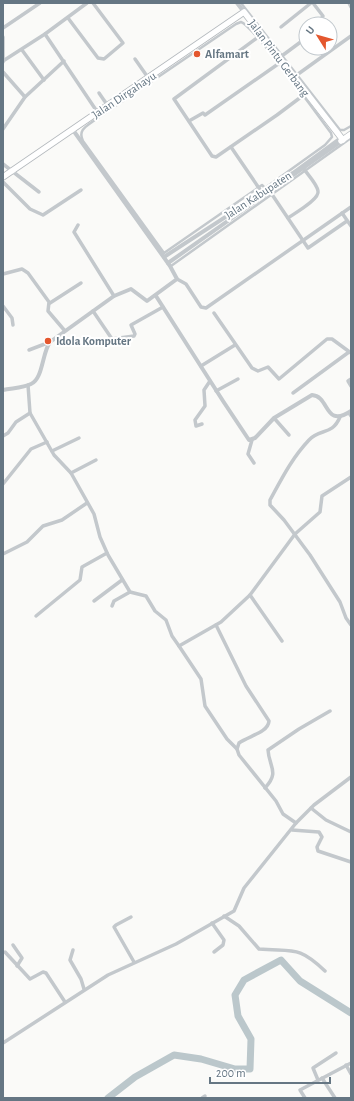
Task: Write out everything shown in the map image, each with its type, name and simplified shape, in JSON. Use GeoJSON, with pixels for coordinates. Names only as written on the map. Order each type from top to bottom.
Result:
{"type":"FeatureCollection","features":[{"type":"Feature","properties":{"kind":"main road","name":"Jalan Pintu Gerbang"},"geometry":{"type":"LineString","coordinates":[[244,12],[260,36],[295,77],[304,95],[334,130],[340,140]]}},
{"type":"Feature","properties":{"kind":"main road","name":"Jalan Dirgahayu"},"geometry":{"type":"LineString","coordinates":[[3,177],[244,12]]}},
{"type":"Feature","properties":{"kind":"main road","name":"Jalan Kabupaten"},"geometry":{"type":"LineString","coordinates":[[340,140],[351,130]]}},
{"type":"Feature","properties":{"kind":"main road","name":"Jalan Kabupaten"},"geometry":{"type":"LineString","coordinates":[[340,140],[351,134]]}},
{"type":"Feature","properties":{"kind":"street"},"geometry":{"type":"LineString","coordinates":[[3,28],[40,3]]}},
{"type":"Feature","properties":{"kind":"street"},"geometry":{"type":"LineString","coordinates":[[3,62],[88,3]]}},
{"type":"Feature","properties":{"kind":"street"},"geometry":{"type":"LineString","coordinates":[[68,18],[98,58],[104,59],[123,43],[93,3]]}},
{"type":"Feature","properties":{"kind":"street","name":"Jalan Pintu Gerbang"},"geometry":{"type":"LineString","coordinates":[[237,3],[244,12]]}},
{"type":"Feature","properties":{"kind":"street"},"geometry":{"type":"LineString","coordinates":[[241,3],[331,133],[332,137],[325,145],[265,188],[262,185],[164,253],[82,141],[80,134],[82,129],[241,22],[246,24],[260,36],[174,99],[188,122],[214,157],[231,147],[304,95]]}},
{"type":"Feature","properties":{"kind":"street"},"geometry":{"type":"LineString","coordinates":[[281,27],[312,3],[323,16]]}},
{"type":"Feature","properties":{"kind":"street"},"geometry":{"type":"LineString","coordinates":[[45,34],[98,113]]}},
{"type":"Feature","properties":{"kind":"street"},"geometry":{"type":"LineString","coordinates":[[351,36],[295,77],[340,130],[344,130],[351,126]]}},
{"type":"Feature","properties":{"kind":"street"},"geometry":{"type":"LineString","coordinates":[[3,37],[3,62]]}},
{"type":"Feature","properties":{"kind":"street"},"geometry":{"type":"LineString","coordinates":[[188,122],[203,113],[205,115],[280,60],[298,45]]}},
{"type":"Feature","properties":{"kind":"street"},"geometry":{"type":"LineString","coordinates":[[22,50],[44,80]]}},
{"type":"Feature","properties":{"kind":"street"},"geometry":{"type":"LineString","coordinates":[[135,59],[148,79]]}},
{"type":"Feature","properties":{"kind":"street"},"geometry":{"type":"LineString","coordinates":[[3,129],[25,97],[64,61]]}},
{"type":"Feature","properties":{"kind":"street"},"geometry":{"type":"LineString","coordinates":[[3,72],[25,97]]}},
{"type":"Feature","properties":{"kind":"street"},"geometry":{"type":"LineString","coordinates":[[99,94],[108,106]]}},
{"type":"Feature","properties":{"kind":"street"},"geometry":{"type":"LineString","coordinates":[[73,130],[169,264],[177,279],[185,282],[201,307],[206,308],[351,207]]}},
{"type":"Feature","properties":{"kind":"street"},"geometry":{"type":"LineString","coordinates":[[288,218],[314,200],[318,195],[318,189],[305,170],[351,138]]}},
{"type":"Feature","properties":{"kind":"street","name":"Jalan Kabupaten"},"geometry":{"type":"LineString","coordinates":[[164,258],[264,194],[270,192],[305,170],[340,140]]}},
{"type":"Feature","properties":{"kind":"street","name":"Jalan Kabupaten"},"geometry":{"type":"LineString","coordinates":[[270,192],[340,140]]}},
{"type":"Feature","properties":{"kind":"street"},"geometry":{"type":"LineString","coordinates":[[231,147],[264,194]]}},
{"type":"Feature","properties":{"kind":"street"},"geometry":{"type":"LineString","coordinates":[[3,164],[39,192]]}},
{"type":"Feature","properties":{"kind":"street"},"geometry":{"type":"LineString","coordinates":[[3,182],[30,209],[43,216],[81,190]]}},
{"type":"Feature","properties":{"kind":"street"},"geometry":{"type":"LineString","coordinates":[[169,264],[270,192],[308,248],[347,221]]}},
{"type":"Feature","properties":{"kind":"street","name":"Jalan Kabupaten"},"geometry":{"type":"LineString","coordinates":[[169,264],[264,194]]}},
{"type":"Feature","properties":{"kind":"street"},"geometry":{"type":"LineString","coordinates":[[342,213],[351,226]]}},
{"type":"Feature","properties":{"kind":"street"},"geometry":{"type":"LineString","coordinates":[[78,225],[74,232],[114,296]]}},
{"type":"Feature","properties":{"kind":"street"},"geometry":{"type":"LineString","coordinates":[[3,274],[22,269],[25,270],[50,303]]}},
{"type":"Feature","properties":{"kind":"street"},"geometry":{"type":"LineString","coordinates":[[29,350],[50,342],[93,310],[114,296],[128,289],[134,289],[146,301],[156,296],[177,279]]}},
{"type":"Feature","properties":{"kind":"street"},"geometry":{"type":"LineString","coordinates":[[65,331],[47,308],[50,303],[81,283]]}},
{"type":"Feature","properties":{"kind":"street"},"geometry":{"type":"LineString","coordinates":[[156,296],[216,391],[248,439],[252,440]]}},
{"type":"Feature","properties":{"kind":"street"},"geometry":{"type":"LineString","coordinates":[[3,306],[12,318],[13,325]]}},
{"type":"Feature","properties":{"kind":"street"},"geometry":{"type":"LineString","coordinates":[[93,310],[110,336],[116,339],[134,336],[135,334],[131,325],[163,307]]}},
{"type":"Feature","properties":{"kind":"street"},"geometry":{"type":"LineString","coordinates":[[214,313],[254,370],[268,367],[280,379],[305,356],[327,339],[332,340],[350,352],[293,393]]}},
{"type":"Feature","properties":{"kind":"street"},"geometry":{"type":"LineString","coordinates":[[3,390],[28,385],[37,380],[44,352],[50,342]]}},
{"type":"Feature","properties":{"kind":"street"},"geometry":{"type":"LineString","coordinates":[[201,366],[235,345]]}},
{"type":"Feature","properties":{"kind":"street"},"geometry":{"type":"LineString","coordinates":[[351,378],[348,381],[351,386]]}},
{"type":"Feature","properties":{"kind":"street"},"geometry":{"type":"LineString","coordinates":[[216,391],[238,379]]}},
{"type":"Feature","properties":{"kind":"street"},"geometry":{"type":"LineString","coordinates":[[202,424],[196,426],[194,420],[205,406],[204,390],[210,381]]}},
{"type":"Feature","properties":{"kind":"street"},"geometry":{"type":"LineString","coordinates":[[28,385],[30,413],[52,451],[71,473],[97,518],[100,536],[122,580],[130,592],[146,596],[155,611],[166,620],[172,636],[201,679],[205,706],[227,739],[237,749],[242,759],[276,801],[283,814],[296,824]]}},
{"type":"Feature","properties":{"kind":"street"},"geometry":{"type":"LineString","coordinates":[[254,463],[248,454],[252,440],[274,418],[315,395],[318,396],[331,414],[340,417],[350,414]]}},
{"type":"Feature","properties":{"kind":"street"},"geometry":{"type":"LineString","coordinates":[[3,436],[8,433],[16,422],[30,413]]}},
{"type":"Feature","properties":{"kind":"street"},"geometry":{"type":"LineString","coordinates":[[340,417],[332,429],[311,437],[286,469],[270,500],[270,506],[295,534],[340,602],[346,618],[351,625]]}},
{"type":"Feature","properties":{"kind":"street"},"geometry":{"type":"LineString","coordinates":[[274,418],[289,435]]}},
{"type":"Feature","properties":{"kind":"street"},"geometry":{"type":"LineString","coordinates":[[52,451],[79,438]]}},
{"type":"Feature","properties":{"kind":"street"},"geometry":{"type":"LineString","coordinates":[[3,484],[31,449],[47,442]]}},
{"type":"Feature","properties":{"kind":"street"},"geometry":{"type":"LineString","coordinates":[[71,473],[96,460]]}},
{"type":"Feature","properties":{"kind":"street"},"geometry":{"type":"LineString","coordinates":[[179,646],[227,618],[250,595],[295,534],[320,512],[322,496],[351,476]]}},
{"type":"Feature","properties":{"kind":"street"},"geometry":{"type":"LineString","coordinates":[[3,554],[27,542],[43,526],[62,520],[87,503]]}},
{"type":"Feature","properties":{"kind":"street"},"geometry":{"type":"LineString","coordinates":[[36,616],[80,580],[82,567],[107,552]]}},
{"type":"Feature","properties":{"kind":"street"},"geometry":{"type":"LineString","coordinates":[[94,601],[122,580]]}},
{"type":"Feature","properties":{"kind":"street"},"geometry":{"type":"LineString","coordinates":[[112,606],[114,601],[130,592]]}},
{"type":"Feature","properties":{"kind":"street"},"geometry":{"type":"LineString","coordinates":[[250,595],[282,641]]}},
{"type":"Feature","properties":{"kind":"street"},"geometry":{"type":"LineString","coordinates":[[216,625],[246,686],[269,721],[267,727],[243,740],[239,743],[237,749]]}},
{"type":"Feature","properties":{"kind":"street"},"geometry":{"type":"LineString","coordinates":[[264,788],[270,782],[273,775],[273,768],[268,750],[299,729],[330,711]]}},
{"type":"Feature","properties":{"kind":"street"},"geometry":{"type":"LineString","coordinates":[[3,1042],[84,989],[134,962],[176,944],[236,909],[244,888],[296,824],[311,808],[351,777]]}},
{"type":"Feature","properties":{"kind":"street"},"geometry":{"type":"LineString","coordinates":[[311,808],[326,820],[351,832]]}},
{"type":"Feature","properties":{"kind":"street"},"geometry":{"type":"LineString","coordinates":[[292,830],[319,832],[322,837],[317,847],[318,851],[351,862]]}},
{"type":"Feature","properties":{"kind":"street"},"geometry":{"type":"LineString","coordinates":[[224,916],[240,927],[259,950],[286,949],[303,953],[325,972]]}},
{"type":"Feature","properties":{"kind":"street"},"geometry":{"type":"LineString","coordinates":[[131,917],[116,925],[114,928],[134,962]]}},
{"type":"Feature","properties":{"kind":"street"},"geometry":{"type":"LineString","coordinates":[[212,923],[224,940],[222,945],[214,952]]}},
{"type":"Feature","properties":{"kind":"street"},"geometry":{"type":"LineString","coordinates":[[13,946],[22,958],[17,966]]}},
{"type":"Feature","properties":{"kind":"street"},"geometry":{"type":"LineString","coordinates":[[73,950],[70,960],[81,979],[84,989]]}},
{"type":"Feature","properties":{"kind":"street"},"geometry":{"type":"LineString","coordinates":[[5,952],[31,979],[43,972],[46,973],[64,1002]]}},
{"type":"Feature","properties":{"kind":"street"},"geometry":{"type":"LineString","coordinates":[[318,1080],[313,1068],[336,1053]]}},
{"type":"Feature","properties":{"kind":"street"},"geometry":{"type":"LineString","coordinates":[[305,1098],[300,1090],[351,1063]]}},
{"type":"Feature","properties":{"kind":"street"},"geometry":{"type":"LineString","coordinates":[[346,1065],[351,1074]]}},
{"type":"Feature","properties":{"kind":"street"},"geometry":{"type":"LineString","coordinates":[[322,1078],[335,1098]]}},
{"type":"Feature","properties":{"kind":"waterway"},"geometry":{"type":"LineString","coordinates":[[108,1098],[135,1077],[174,1055],[201,1059],[235,1069],[250,1069],[251,1039],[238,1016],[235,995],[244,980],[281,960],[300,981],[351,1013]]}},
{"type":"Feature","properties":{"kind":"place","name":"Alfamart"},"geometry":{"type":"Point","coordinates":[197,54]}},
{"type":"Feature","properties":{"kind":"place","name":"Idola Komputer"},"geometry":{"type":"Point","coordinates":[48,341]}}]}
